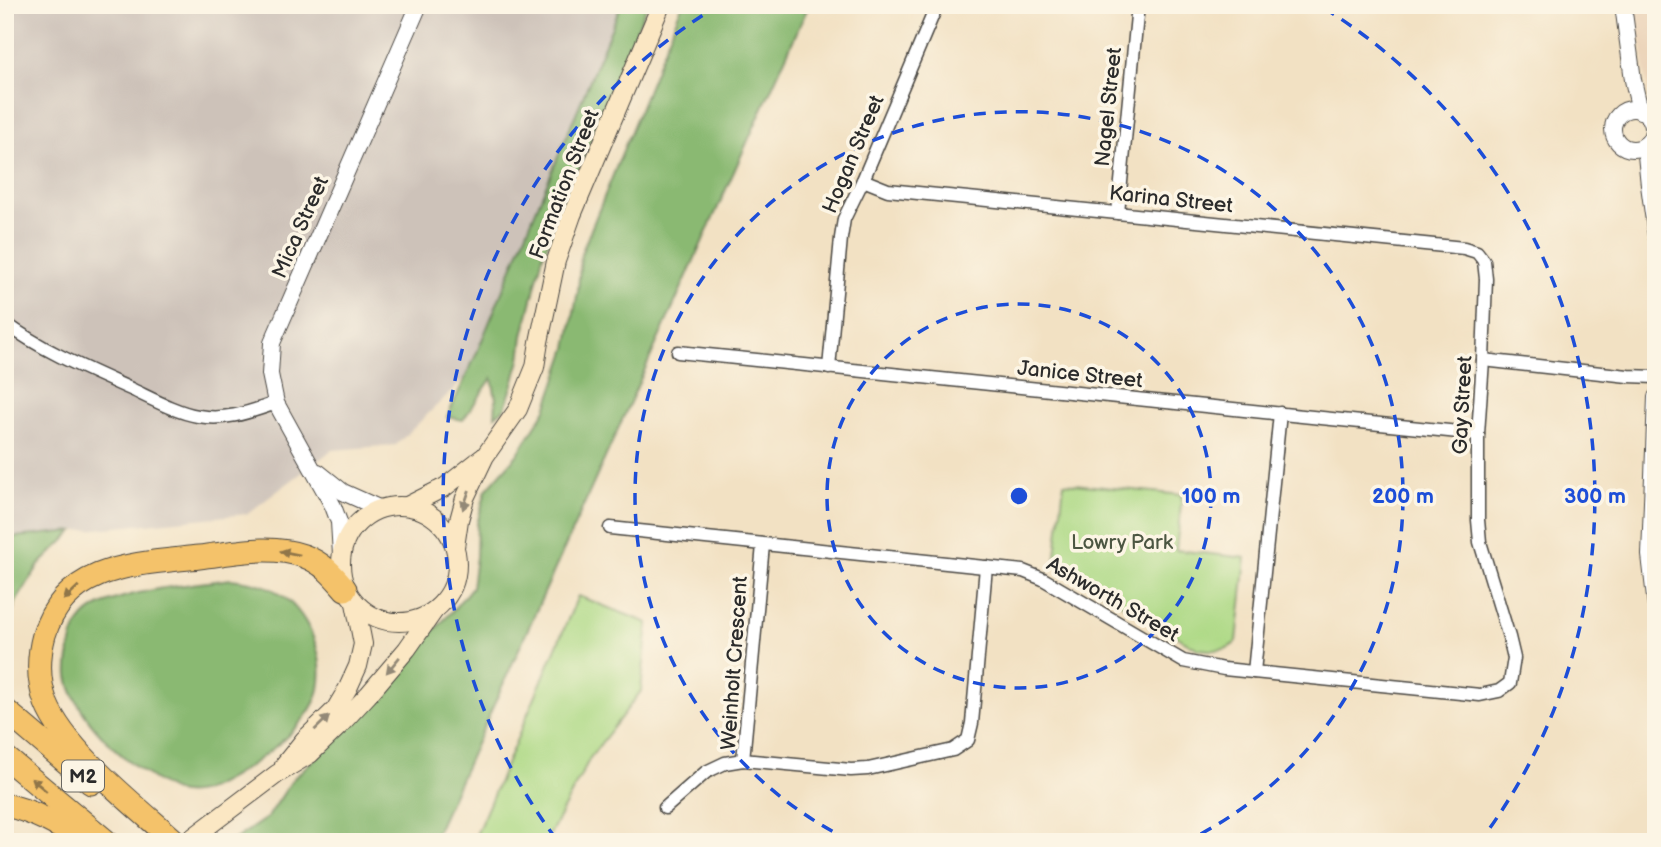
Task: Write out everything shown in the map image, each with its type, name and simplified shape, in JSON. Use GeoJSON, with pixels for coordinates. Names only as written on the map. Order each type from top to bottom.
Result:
{"type":"FeatureCollection","features":[{"type":"Feature","properties":{"kind":"highway"},"geometry":{"type":"LineString","coordinates":[[176,842],[84,757],[66,736],[46,704],[40,658],[46,628],[60,603],[83,582],[112,569],[251,551],[282,551],[306,557],[326,568],[350,596]]}},
{"type":"Feature","properties":{"kind":"highway","name":"M2"},"geometry":{"type":"LineString","coordinates":[[5,710],[162,842]]}},
{"type":"Feature","properties":{"kind":"highway","name":"M2"},"geometry":{"type":"LineString","coordinates":[[5,757],[107,842]]}},
{"type":"Feature","properties":{"kind":"highway"},"geometry":{"type":"LineString","coordinates":[[5,805],[44,818],[85,842]]}},
{"type":"Feature","properties":{"kind":"main road","name":"Formation Street"},"geometry":{"type":"LineString","coordinates":[[455,547],[465,498],[485,456],[518,409],[535,367],[556,261],[568,226],[661,5]]}},
{"type":"Feature","properties":{"kind":"main road","name":"Formation Street"},"geometry":{"type":"LineString","coordinates":[[407,506],[445,487],[485,456]]}},
{"type":"Feature","properties":{"kind":"main road"},"geometry":{"type":"LineString","coordinates":[[187,842],[277,774],[310,754],[339,726],[407,649],[434,611],[447,598],[455,583],[458,565],[455,547],[448,532],[437,520],[423,511],[407,506],[381,509],[354,526],[345,540],[341,555],[341,572],[363,643],[358,666],[335,710],[304,740],[277,774]]}},
{"type":"Feature","properties":{"kind":"main road"},"geometry":{"type":"LineString","coordinates":[[350,596],[368,614],[384,621],[402,623],[419,619],[434,611]]}},
{"type":"Feature","properties":{"kind":"street","name":"Mica Street"},"geometry":{"type":"LineString","coordinates":[[341,555],[339,522],[333,506],[276,403],[270,374],[272,343],[419,5]]}},
{"type":"Feature","properties":{"kind":"street","name":"Hogan Street"},"geometry":{"type":"LineString","coordinates":[[828,368],[844,219],[937,5]]}},
{"type":"Feature","properties":{"kind":"street","name":"Nagel Street"},"geometry":{"type":"LineString","coordinates":[[1118,213],[1138,5]]}},
{"type":"Feature","properties":{"kind":"street"},"geometry":{"type":"LineString","coordinates":[[1623,5],[1640,111]]}},
{"type":"Feature","properties":{"kind":"street"},"geometry":{"type":"LineString","coordinates":[[1622,113],[1634,109],[1646,114],[1654,124],[1651,137],[1637,147],[1623,146],[1615,136],[1614,123],[1622,113],[1633,80]]}},
{"type":"Feature","properties":{"kind":"street"},"geometry":{"type":"LineString","coordinates":[[1637,147],[1648,185],[1656,236]]}},
{"type":"Feature","properties":{"kind":"street","name":"Karina Street"},"geometry":{"type":"LineString","coordinates":[[863,180],[888,190],[1464,248],[1477,252]]}},
{"type":"Feature","properties":{"kind":"street","name":"Gay Street"},"geometry":{"type":"LineString","coordinates":[[1477,252],[1484,261],[1486,279],[1478,434],[1479,542],[1514,658],[1510,683]]}},
{"type":"Feature","properties":{"kind":"street"},"geometry":{"type":"LineString","coordinates":[[5,323],[23,336],[104,377],[197,416],[232,417],[276,403]]}},
{"type":"Feature","properties":{"kind":"street","name":"Janice Street"},"geometry":{"type":"LineString","coordinates":[[678,352],[1478,434]]}},
{"type":"Feature","properties":{"kind":"street"},"geometry":{"type":"LineString","coordinates":[[1483,360],[1656,377]]}},
{"type":"Feature","properties":{"kind":"street"},"geometry":{"type":"LineString","coordinates":[[1656,397],[1650,555],[1656,607]]}},
{"type":"Feature","properties":{"kind":"street"},"geometry":{"type":"LineString","coordinates":[[1254,672],[1280,413]]}},
{"type":"Feature","properties":{"kind":"street","name":"Mica Street"},"geometry":{"type":"LineString","coordinates":[[311,466],[343,492],[381,509]]}},
{"type":"Feature","properties":{"kind":"street","name":"Ashworth Street"},"geometry":{"type":"LineString","coordinates":[[610,528],[1023,571],[1043,579],[1183,661],[1224,669],[1480,695],[1499,691],[1510,683]]}},
{"type":"Feature","properties":{"kind":"street","name":"Weinholt Crescent"},"geometry":{"type":"LineString","coordinates":[[763,545],[743,760],[851,771],[953,750],[968,740],[972,723],[986,567]]}},
{"type":"Feature","properties":{"kind":"street"},"geometry":{"type":"LineString","coordinates":[[665,808],[706,772],[725,763],[743,760]]}},
{"type":"Feature","properties":{"kind":"shaded area"},"geometry":{"type":"Polygon","coordinates":[[[5,5],[622,5],[465,378],[396,445],[332,450],[247,514],[5,538],[5,5]]]}},
{"type":"Feature","properties":{"kind":"shaded area"},"geometry":{"type":"Polygon","coordinates":[[[1636,5],[1656,5],[1656,110],[1649,99],[1636,5]]]}},
{"type":"Feature","properties":{"kind":"green space"},"geometry":{"type":"Polygon","coordinates":[[[621,5],[647,5],[543,255],[523,336],[520,360],[505,408],[495,416],[496,399],[492,378],[463,420],[447,417],[475,357],[621,5]]]}},
{"type":"Feature","properties":{"kind":"green space"},"geometry":{"type":"Polygon","coordinates":[[[682,5],[809,5],[432,842],[231,842],[268,817],[293,779],[352,723],[472,587],[477,524],[486,490],[517,455],[546,409],[567,348],[578,291],[581,254],[682,5]]]}},
{"type":"Feature","properties":{"kind":"green space","name":"Lowry Park"},"geometry":{"type":"Polygon","coordinates":[[[1064,483],[1182,495],[1176,550],[1246,558],[1237,641],[1224,649],[1198,649],[1055,564],[1064,483]]]}},
{"type":"Feature","properties":{"kind":"green space"},"geometry":{"type":"Polygon","coordinates":[[[74,531],[39,565],[16,602],[5,629],[5,538],[74,531]]]}},
{"type":"Feature","properties":{"kind":"green space"},"geometry":{"type":"Polygon","coordinates":[[[231,579],[272,589],[297,610],[317,648],[320,662],[319,689],[303,719],[272,750],[218,785],[203,791],[177,792],[130,762],[107,741],[86,716],[71,689],[68,676],[71,642],[84,617],[95,608],[116,599],[182,585],[231,579]]]}},
{"type":"Feature","properties":{"kind":"green space"},"geometry":{"type":"Polygon","coordinates":[[[578,596],[648,623],[641,691],[590,758],[548,838],[555,842],[473,842],[578,596]]]}}]}
